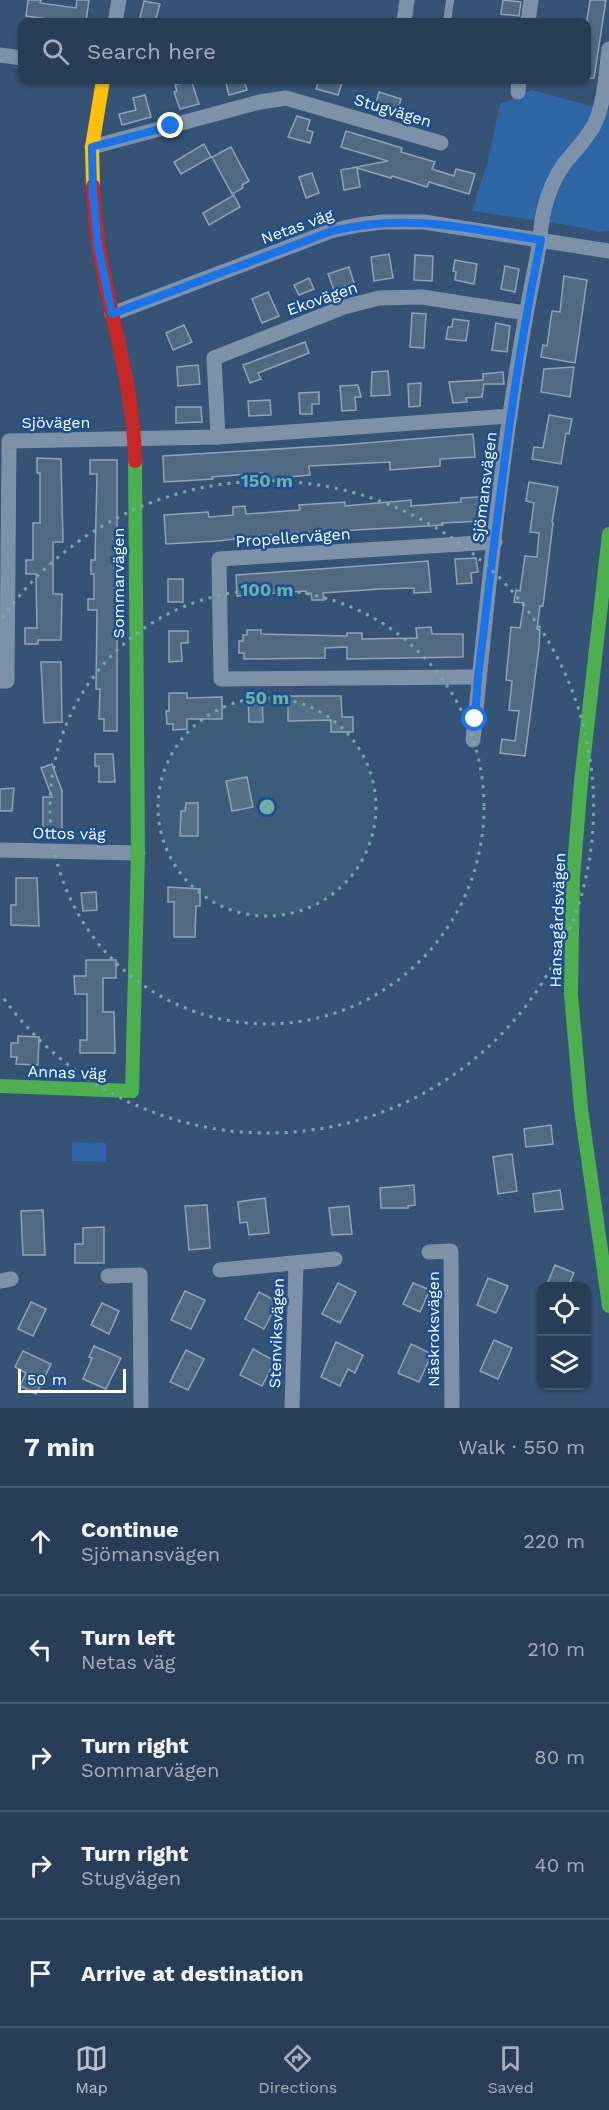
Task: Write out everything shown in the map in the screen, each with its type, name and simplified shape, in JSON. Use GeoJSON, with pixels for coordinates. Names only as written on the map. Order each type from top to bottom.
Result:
{"type":"FeatureCollection","features":[{"type":"Feature","properties":{"kind":"street"},"geometry":{"type":"LineString","coordinates":[[116,18],[119,0]]}},
{"type":"Feature","properties":{"kind":"street"},"geometry":{"type":"LineString","coordinates":[[405,18],[407,0]]}},
{"type":"Feature","properties":{"kind":"street"},"geometry":{"type":"LineString","coordinates":[[529,18],[531,0]]}},
{"type":"Feature","properties":{"kind":"street","name":"Sjömansvägen"},"geometry":{"type":"LineString","coordinates":[[473,740],[478,677],[510,416],[544,212],[552,184],[562,166],[596,121],[609,49]]}},
{"type":"Feature","properties":{"kind":"street"},"geometry":{"type":"LineString","coordinates":[[0,55],[18,57]]}},
{"type":"Feature","properties":{"kind":"street","name":"Sommarvägen"},"geometry":{"type":"LineString","coordinates":[[103,84],[92,147],[93,195],[98,246],[133,414],[135,440],[138,853],[132,1091]]}},
{"type":"Feature","properties":{"kind":"street","name":"Stugvägen"},"geometry":{"type":"LineString","coordinates":[[92,147],[260,102],[286,98],[441,143]]}},
{"type":"Feature","properties":{"kind":"street","name":"Netas väg"},"geometry":{"type":"LineString","coordinates":[[112,314],[332,231],[358,225],[383,222],[424,222],[609,251]]}},
{"type":"Feature","properties":{"kind":"street","name":"Ekovägen"},"geometry":{"type":"LineString","coordinates":[[218,437],[214,358],[344,307],[380,298],[422,297],[526,313]]}},
{"type":"Feature","properties":{"kind":"street"},"geometry":{"type":"LineString","coordinates":[[135,440],[218,437],[510,416]]}},
{"type":"Feature","properties":{"kind":"street","name":"Sjövägen"},"geometry":{"type":"LineString","coordinates":[[0,681],[7,681],[9,441],[135,440]]}},
{"type":"Feature","properties":{"kind":"street","name":"Hansagårdsvägen"},"geometry":{"type":"LineString","coordinates":[[609,534],[578,814],[573,878],[571,994],[581,1109],[609,1306]]}},
{"type":"Feature","properties":{"kind":"street","name":"Propellervägen"},"geometry":{"type":"LineString","coordinates":[[478,677],[221,679],[219,559],[495,542]]}},
{"type":"Feature","properties":{"kind":"street","name":"Ottos väg"},"geometry":{"type":"LineString","coordinates":[[0,850],[138,853]]}},
{"type":"Feature","properties":{"kind":"street","name":"Annas väg"},"geometry":{"type":"LineString","coordinates":[[0,1086],[132,1091]]}},
{"type":"Feature","properties":{"kind":"street","name":"Näskroksvägen"},"geometry":{"type":"LineString","coordinates":[[429,1252],[451,1251],[452,1408]]}},
{"type":"Feature","properties":{"kind":"street"},"geometry":{"type":"LineString","coordinates":[[296,1263],[335,1259]]}},
{"type":"Feature","properties":{"kind":"street","name":"Stenviksvägen"},"geometry":{"type":"LineString","coordinates":[[220,1270],[296,1263],[292,1408]]}},
{"type":"Feature","properties":{"kind":"street"},"geometry":{"type":"LineString","coordinates":[[108,1276],[140,1275],[141,1408]]}},
{"type":"Feature","properties":{"kind":"lane"},"geometry":{"type":"LineString","coordinates":[[448,18],[450,0]]}},
{"type":"Feature","properties":{"kind":"shaded area"},"geometry":{"type":"Polygon","coordinates":[[[532,90],[609,111],[609,231],[602,232],[472,211],[488,160],[500,104],[532,90]]]}},
{"type":"Feature","properties":{"kind":"shaded area"},"geometry":{"type":"Polygon","coordinates":[[[72,1142],[106,1143],[106,1162],[72,1161],[72,1142]]]}},
{"type":"Feature","properties":{"kind":"building"},"geometry":{"type":"Polygon","coordinates":[[[28,0],[41,0],[40,3],[76,8],[77,0],[89,0],[87,18],[26,16],[28,0]]]}},
{"type":"Feature","properties":{"kind":"building"},"geometry":{"type":"Polygon","coordinates":[[[503,0],[521,2],[519,16],[501,14],[503,0]]]}},
{"type":"Feature","properties":{"kind":"building"},"geometry":{"type":"Polygon","coordinates":[[[590,0],[606,0],[594,78],[591,78],[591,18],[587,18],[590,0]]]}},
{"type":"Feature","properties":{"kind":"building"},"geometry":{"type":"Polygon","coordinates":[[[144,1],[160,4],[156,18],[140,18],[144,1]]]}},
{"type":"Feature","properties":{"kind":"building"},"geometry":{"type":"Polygon","coordinates":[[[192,84],[199,104],[180,109],[174,92],[177,91],[175,85],[192,84]]]}},
{"type":"Feature","properties":{"kind":"building"},"geometry":{"type":"Polygon","coordinates":[[[226,84],[245,84],[247,90],[229,95],[226,84]]]}},
{"type":"Feature","properties":{"kind":"building"},"geometry":{"type":"Polygon","coordinates":[[[318,84],[342,84],[338,95],[316,89],[318,84]]]}},
{"type":"Feature","properties":{"kind":"building"},"geometry":{"type":"Polygon","coordinates":[[[379,92],[401,99],[397,113],[375,107],[379,92]]]}},
{"type":"Feature","properties":{"kind":"building"},"geometry":{"type":"Polygon","coordinates":[[[145,95],[151,117],[122,125],[119,114],[136,110],[133,98],[145,95]]]}},
{"type":"Feature","properties":{"kind":"building"},"geometry":{"type":"Polygon","coordinates":[[[297,116],[310,120],[307,130],[313,132],[310,143],[288,137],[297,116]]]}},
{"type":"Feature","properties":{"kind":"building"},"geometry":{"type":"Polygon","coordinates":[[[346,131],[402,148],[401,152],[435,162],[432,169],[454,176],[456,169],[475,174],[469,194],[429,182],[427,187],[357,168],[360,187],[344,190],[341,170],[388,161],[341,147],[346,131]]]}},
{"type":"Feature","properties":{"kind":"building"},"geometry":{"type":"Polygon","coordinates":[[[204,144],[211,157],[181,174],[174,162],[204,144]]]}},
{"type":"Feature","properties":{"kind":"building"},"geometry":{"type":"Polygon","coordinates":[[[231,147],[249,181],[242,185],[243,188],[232,194],[212,157],[231,147]]]}},
{"type":"Feature","properties":{"kind":"building"},"geometry":{"type":"Polygon","coordinates":[[[312,173],[319,193],[306,198],[299,177],[312,173]]]}},
{"type":"Feature","properties":{"kind":"building"},"geometry":{"type":"Polygon","coordinates":[[[234,195],[240,207],[209,225],[203,213],[234,195]]]}},
{"type":"Feature","properties":{"kind":"building"},"geometry":{"type":"Polygon","coordinates":[[[389,254],[393,278],[374,281],[371,257],[389,254]]]}},
{"type":"Feature","properties":{"kind":"building"},"geometry":{"type":"Polygon","coordinates":[[[415,255],[433,256],[432,281],[414,280],[415,255]]]}},
{"type":"Feature","properties":{"kind":"building"},"geometry":{"type":"Polygon","coordinates":[[[455,260],[477,264],[474,284],[455,280],[456,272],[453,271],[455,260]]]}},
{"type":"Feature","properties":{"kind":"building"},"geometry":{"type":"Polygon","coordinates":[[[505,266],[519,269],[515,292],[501,289],[505,266]]]}},
{"type":"Feature","properties":{"kind":"building"},"geometry":{"type":"Polygon","coordinates":[[[349,267],[354,283],[334,290],[328,274],[349,267]]]}},
{"type":"Feature","properties":{"kind":"building"},"geometry":{"type":"Polygon","coordinates":[[[564,276],[587,280],[575,363],[541,357],[543,345],[547,346],[552,311],[560,312],[564,276]]]}},
{"type":"Feature","properties":{"kind":"building"},"geometry":{"type":"Polygon","coordinates":[[[309,278],[314,289],[299,295],[294,285],[309,278]]]}},
{"type":"Feature","properties":{"kind":"building"},"geometry":{"type":"Polygon","coordinates":[[[268,292],[279,316],[262,323],[252,299],[268,292]]]}},
{"type":"Feature","properties":{"kind":"building"},"geometry":{"type":"Polygon","coordinates":[[[412,313],[426,314],[424,348],[410,347],[412,313]]]}},
{"type":"Feature","properties":{"kind":"building"},"geometry":{"type":"Polygon","coordinates":[[[453,319],[469,321],[466,341],[446,339],[448,327],[452,327],[453,319]]]}},
{"type":"Feature","properties":{"kind":"building"},"geometry":{"type":"Polygon","coordinates":[[[496,323],[510,326],[507,352],[492,350],[496,323]]]}},
{"type":"Feature","properties":{"kind":"building"},"geometry":{"type":"Polygon","coordinates":[[[184,325],[192,342],[173,350],[166,333],[184,325]]]}},
{"type":"Feature","properties":{"kind":"building"},"geometry":{"type":"Polygon","coordinates":[[[305,342],[309,353],[258,373],[261,379],[250,383],[243,365],[305,342]]]}},
{"type":"Feature","properties":{"kind":"building"},"geometry":{"type":"Polygon","coordinates":[[[198,365],[200,384],[178,386],[177,367],[198,365]]]}},
{"type":"Feature","properties":{"kind":"building"},"geometry":{"type":"Polygon","coordinates":[[[574,367],[570,397],[541,392],[544,369],[574,367]]]}},
{"type":"Feature","properties":{"kind":"building"},"geometry":{"type":"Polygon","coordinates":[[[388,371],[390,395],[371,396],[372,372],[388,371]]]}},
{"type":"Feature","properties":{"kind":"building"},"geometry":{"type":"Polygon","coordinates":[[[503,372],[504,384],[484,384],[482,397],[466,398],[467,402],[453,403],[449,382],[483,380],[483,374],[503,372]]]}},
{"type":"Feature","properties":{"kind":"building"},"geometry":{"type":"Polygon","coordinates":[[[421,383],[420,406],[409,407],[408,384],[421,383]]]}},
{"type":"Feature","properties":{"kind":"building"},"geometry":{"type":"Polygon","coordinates":[[[358,385],[361,397],[355,397],[356,410],[342,411],[340,386],[358,385]]]}},
{"type":"Feature","properties":{"kind":"building"},"geometry":{"type":"Polygon","coordinates":[[[319,392],[319,404],[312,404],[312,414],[300,414],[299,393],[319,392]]]}},
{"type":"Feature","properties":{"kind":"building"},"geometry":{"type":"Polygon","coordinates":[[[270,400],[271,415],[249,416],[248,401],[270,400]]]}},
{"type":"Feature","properties":{"kind":"building"},"geometry":{"type":"Polygon","coordinates":[[[176,407],[201,407],[202,422],[176,423],[176,407]]]}},
{"type":"Feature","properties":{"kind":"building"},"geometry":{"type":"Polygon","coordinates":[[[549,415],[572,419],[569,434],[566,433],[561,464],[532,459],[534,447],[543,448],[549,415]]]}},
{"type":"Feature","properties":{"kind":"building"},"geometry":{"type":"Polygon","coordinates":[[[473,434],[475,457],[440,459],[440,466],[390,470],[390,462],[309,466],[310,475],[277,478],[277,480],[264,481],[263,473],[164,482],[163,456],[473,434]]]}},
{"type":"Feature","properties":{"kind":"building"},"geometry":{"type":"Polygon","coordinates":[[[37,458],[61,459],[63,542],[53,542],[53,594],[62,594],[61,640],[38,640],[38,644],[25,644],[25,628],[37,628],[36,574],[26,574],[26,560],[33,560],[33,523],[40,523],[40,473],[37,473],[37,458]]]}},
{"type":"Feature","properties":{"kind":"building"},"geometry":{"type":"Polygon","coordinates":[[[90,460],[117,460],[117,731],[104,731],[104,719],[99,719],[100,689],[96,689],[97,610],[88,610],[88,599],[94,599],[94,574],[91,574],[91,560],[95,560],[97,474],[90,474],[90,460]]]}},
{"type":"Feature","properties":{"kind":"building"},"geometry":{"type":"Polygon","coordinates":[[[529,482],[558,487],[543,606],[540,606],[537,629],[540,630],[539,647],[525,756],[500,753],[502,739],[515,741],[519,711],[509,710],[512,681],[506,680],[511,627],[520,628],[524,603],[514,602],[516,590],[520,591],[525,556],[537,557],[539,533],[530,532],[534,503],[526,501],[529,482]]]}},
{"type":"Feature","properties":{"kind":"building"},"geometry":{"type":"Polygon","coordinates":[[[480,497],[481,521],[166,544],[164,515],[208,512],[209,517],[233,515],[233,507],[245,506],[246,514],[300,510],[299,505],[345,502],[345,506],[411,500],[411,506],[461,502],[461,498],[480,497]]]}},
{"type":"Feature","properties":{"kind":"building"},"geometry":{"type":"Polygon","coordinates":[[[476,558],[478,572],[471,573],[472,583],[457,584],[455,559],[476,558]]]}},
{"type":"Feature","properties":{"kind":"building"},"geometry":{"type":"Polygon","coordinates":[[[428,561],[431,592],[414,593],[414,588],[323,593],[324,600],[312,600],[311,593],[306,594],[306,591],[237,596],[236,575],[428,561]]]}},
{"type":"Feature","properties":{"kind":"building"},"geometry":{"type":"Polygon","coordinates":[[[168,579],[183,579],[183,602],[168,602],[168,579]]]}},
{"type":"Feature","properties":{"kind":"building"},"geometry":{"type":"Polygon","coordinates":[[[431,627],[432,634],[463,634],[463,657],[347,659],[347,647],[325,648],[325,658],[244,659],[244,653],[239,653],[239,641],[243,641],[243,635],[247,635],[247,630],[261,630],[261,634],[347,636],[347,633],[362,633],[362,639],[417,638],[416,628],[431,627]]]}},
{"type":"Feature","properties":{"kind":"building"},"geometry":{"type":"Polygon","coordinates":[[[169,631],[188,631],[188,643],[181,643],[182,661],[169,662],[169,631]]]}},
{"type":"Feature","properties":{"kind":"building"},"geometry":{"type":"Polygon","coordinates":[[[41,662],[61,662],[62,722],[44,723],[41,662]]]}},
{"type":"Feature","properties":{"kind":"building"},"geometry":{"type":"Polygon","coordinates":[[[169,693],[187,693],[187,698],[222,697],[222,719],[187,719],[187,729],[173,730],[173,724],[167,724],[166,711],[169,711],[169,693]]]}},
{"type":"Feature","properties":{"kind":"building"},"geometry":{"type":"Polygon","coordinates":[[[288,696],[341,696],[342,717],[353,717],[353,732],[331,732],[331,720],[288,721],[288,696]]]}},
{"type":"Feature","properties":{"kind":"building"},"geometry":{"type":"Polygon","coordinates":[[[248,697],[262,697],[263,722],[249,722],[248,697]]]}},
{"type":"Feature","properties":{"kind":"building"},"geometry":{"type":"Polygon","coordinates":[[[95,754],[113,754],[115,782],[99,782],[99,766],[95,766],[95,754]]]}},
{"type":"Feature","properties":{"kind":"building"},"geometry":{"type":"Polygon","coordinates":[[[52,764],[62,791],[62,832],[43,832],[43,797],[52,797],[41,768],[52,764]]]}},
{"type":"Feature","properties":{"kind":"building"},"geometry":{"type":"Polygon","coordinates":[[[247,777],[253,807],[232,811],[226,781],[247,777]]]}},
{"type":"Feature","properties":{"kind":"building"},"geometry":{"type":"Polygon","coordinates":[[[14,788],[12,811],[0,811],[0,789],[14,788]]]}},
{"type":"Feature","properties":{"kind":"building"},"geometry":{"type":"Polygon","coordinates":[[[186,803],[198,803],[198,836],[180,836],[181,811],[185,811],[186,803]]]}},
{"type":"Feature","properties":{"kind":"building"},"geometry":{"type":"Polygon","coordinates":[[[16,878],[37,878],[39,926],[11,925],[11,905],[16,905],[16,878]]]}},
{"type":"Feature","properties":{"kind":"building"},"geometry":{"type":"Polygon","coordinates":[[[168,887],[200,889],[200,906],[196,906],[195,937],[174,937],[174,902],[168,902],[168,887]]]}},
{"type":"Feature","properties":{"kind":"building"},"geometry":{"type":"Polygon","coordinates":[[[96,892],[97,910],[83,911],[81,893],[96,892]]]}},
{"type":"Feature","properties":{"kind":"building"},"geometry":{"type":"Polygon","coordinates":[[[86,960],[116,960],[116,978],[103,978],[103,1012],[114,1012],[115,1053],[80,1053],[80,1040],[87,1040],[87,994],[75,994],[74,976],[86,976],[86,960]]]}},
{"type":"Feature","properties":{"kind":"building"},"geometry":{"type":"Polygon","coordinates":[[[18,1036],[39,1037],[38,1065],[16,1064],[17,1057],[11,1057],[11,1043],[18,1043],[18,1036]]]}},
{"type":"Feature","properties":{"kind":"building"},"geometry":{"type":"Polygon","coordinates":[[[551,1125],[553,1144],[526,1147],[524,1129],[551,1125]]]}},
{"type":"Feature","properties":{"kind":"building"},"geometry":{"type":"Polygon","coordinates":[[[512,1154],[517,1191],[498,1194],[493,1157],[512,1154]]]}},
{"type":"Feature","properties":{"kind":"building"},"geometry":{"type":"Polygon","coordinates":[[[414,1185],[415,1205],[408,1206],[408,1208],[381,1208],[380,1188],[414,1185]]]}},
{"type":"Feature","properties":{"kind":"building"},"geometry":{"type":"Polygon","coordinates":[[[560,1190],[563,1209],[535,1212],[533,1194],[560,1190]]]}},
{"type":"Feature","properties":{"kind":"building"},"geometry":{"type":"Polygon","coordinates":[[[265,1198],[269,1233],[249,1235],[247,1222],[240,1223],[238,1202],[265,1198]]]}},
{"type":"Feature","properties":{"kind":"building"},"geometry":{"type":"Polygon","coordinates":[[[207,1205],[210,1248],[189,1250],[185,1206],[207,1205]]]}},
{"type":"Feature","properties":{"kind":"building"},"geometry":{"type":"Polygon","coordinates":[[[349,1206],[352,1234],[332,1235],[329,1208],[349,1206]]]}},
{"type":"Feature","properties":{"kind":"building"},"geometry":{"type":"Polygon","coordinates":[[[43,1210],[45,1255],[23,1255],[21,1211],[43,1210]]]}},
{"type":"Feature","properties":{"kind":"building"},"geometry":{"type":"Polygon","coordinates":[[[104,1227],[104,1263],[75,1263],[75,1244],[83,1244],[83,1228],[104,1227]]]}},
{"type":"Feature","properties":{"kind":"building"},"geometry":{"type":"Polygon","coordinates":[[[555,1265],[574,1273],[570,1282],[548,1282],[555,1265]]]}},
{"type":"Feature","properties":{"kind":"building"},"geometry":{"type":"Polygon","coordinates":[[[488,1278],[508,1286],[496,1313],[477,1305],[488,1278]]]}},
{"type":"Feature","properties":{"kind":"building"},"geometry":{"type":"Polygon","coordinates":[[[338,1283],[356,1292],[340,1323],[322,1314],[338,1283]]]}},
{"type":"Feature","properties":{"kind":"building"},"geometry":{"type":"Polygon","coordinates":[[[413,1283],[430,1290],[420,1312],[403,1304],[413,1283]]]}},
{"type":"Feature","properties":{"kind":"building"},"geometry":{"type":"Polygon","coordinates":[[[185,1291],[205,1300],[191,1329],[171,1320],[185,1291]]]}},
{"type":"Feature","properties":{"kind":"building"},"geometry":{"type":"Polygon","coordinates":[[[259,1292],[278,1302],[264,1329],[245,1319],[259,1292]]]}},
{"type":"Feature","properties":{"kind":"building"},"geometry":{"type":"Polygon","coordinates":[[[31,1302],[46,1309],[33,1336],[18,1329],[31,1302]]]}},
{"type":"Feature","properties":{"kind":"building"},"geometry":{"type":"Polygon","coordinates":[[[102,1303],[119,1311],[109,1334],[91,1325],[102,1303]]]}},
{"type":"Feature","properties":{"kind":"building"},"geometry":{"type":"Polygon","coordinates":[[[494,1340],[512,1348],[498,1379],[480,1371],[494,1340]]]}},
{"type":"Feature","properties":{"kind":"building"},"geometry":{"type":"Polygon","coordinates":[[[336,1342],[363,1355],[355,1373],[348,1369],[340,1386],[321,1377],[336,1342]]]}},
{"type":"Feature","properties":{"kind":"building"},"geometry":{"type":"Polygon","coordinates":[[[411,1344],[432,1354],[419,1382],[398,1373],[411,1344]]]}},
{"type":"Feature","properties":{"kind":"building"},"geometry":{"type":"Polygon","coordinates":[[[94,1346],[121,1358],[106,1389],[83,1379],[92,1358],[89,1357],[94,1346]]]}},
{"type":"Feature","properties":{"kind":"building"},"geometry":{"type":"Polygon","coordinates":[[[253,1349],[275,1361],[262,1386],[240,1375],[253,1349]]]}},
{"type":"Feature","properties":{"kind":"building"},"geometry":{"type":"Polygon","coordinates":[[[186,1350],[204,1359],[188,1390],[170,1382],[186,1350]]]}},
{"type":"Feature","properties":{"kind":"building"},"geometry":{"type":"Polygon","coordinates":[[[23,1351],[51,1364],[36,1394],[20,1386],[26,1373],[15,1367],[23,1351]]]}},
{"type":"Feature","properties":{"kind":"traffic: fast"},"geometry":{"type":"LineString","coordinates":[[0,1086],[132,1091],[138,853],[135,461]]}},
{"type":"Feature","properties":{"kind":"traffic: fast"},"geometry":{"type":"LineString","coordinates":[[609,534],[581,782],[573,878],[571,994],[581,1109],[609,1306]]}},
{"type":"Feature","properties":{"kind":"traffic: slow"},"geometry":{"type":"LineString","coordinates":[[93,186],[92,147],[102,84]]}},
{"type":"Feature","properties":{"kind":"traffic: jam"},"geometry":{"type":"LineString","coordinates":[[93,186],[100,256],[128,392],[135,461]]}},
{"type":"Feature","properties":{"kind":"route"},"geometry":{"type":"LineString","coordinates":[[171,126],[92,147],[93,195],[98,246],[112,314],[332,231],[358,225],[403,221],[424,222],[541,240],[526,313],[510,416],[478,677],[475,719]]}}]}
